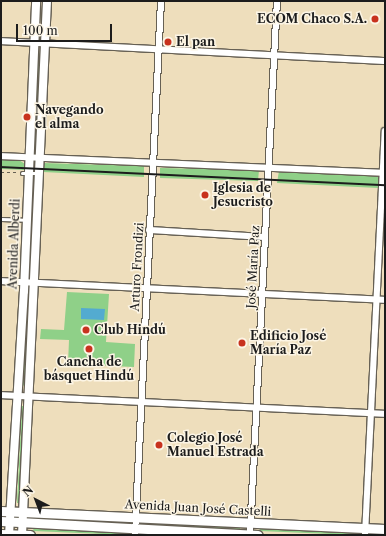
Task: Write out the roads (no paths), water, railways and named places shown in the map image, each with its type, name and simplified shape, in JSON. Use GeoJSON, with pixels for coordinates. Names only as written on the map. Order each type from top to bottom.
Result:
{"type":"FeatureCollection","features":[{"type":"Feature","properties":{"kind":"main road","name":"Avenida Alberdi"},"geometry":{"type":"LineString","coordinates":[[10,535],[5,522],[17,396],[24,282],[27,220],[25,172],[30,157],[36,1]]}},
{"type":"Feature","properties":{"kind":"main road","name":"Avenida Alberdi"},"geometry":{"type":"LineString","coordinates":[[22,535],[48,1]]}},
{"type":"Feature","properties":{"kind":"main road","name":"Avenida Juan José Castelli"},"geometry":{"type":"LineString","coordinates":[[6,511],[250,522],[365,531],[385,529]]}},
{"type":"Feature","properties":{"kind":"main road","name":"Avenida Juan José Castelli"},"geometry":{"type":"LineString","coordinates":[[5,522],[135,532],[258,535]]}},
{"type":"Feature","properties":{"kind":"main road"},"geometry":{"type":"LineString","coordinates":[[1,534],[30,535]]}},
{"type":"Feature","properties":{"kind":"street","name":"Arturo Frondizi"},"geometry":{"type":"LineString","coordinates":[[135,532],[140,401],[161,1]]}},
{"type":"Feature","properties":{"kind":"street","name":"José María Paz"},"geometry":{"type":"LineString","coordinates":[[250,535],[270,167],[277,1]]}},
{"type":"Feature","properties":{"kind":"street"},"geometry":{"type":"LineString","coordinates":[[1,41],[385,60]]}},
{"type":"Feature","properties":{"kind":"street"},"geometry":{"type":"LineString","coordinates":[[365,531],[385,131]]}},
{"type":"Feature","properties":{"kind":"street"},"geometry":{"type":"LineString","coordinates":[[1,156],[384,173]]}},
{"type":"Feature","properties":{"kind":"street"},"geometry":{"type":"LineString","coordinates":[[149,230],[265,237]]}},
{"type":"Feature","properties":{"kind":"street"},"geometry":{"type":"LineString","coordinates":[[1,281],[147,287],[385,300]]}},
{"type":"Feature","properties":{"kind":"street"},"geometry":{"type":"LineString","coordinates":[[1,395],[385,414]]}},
{"type":"Feature","properties":{"kind":"lane"},"geometry":{"type":"LineString","coordinates":[[25,172],[39,173]]}},
{"type":"Feature","properties":{"kind":"lane"},"geometry":{"type":"LineString","coordinates":[[1,219],[27,220]]}},
{"type":"Feature","properties":{"kind":"water"},"geometry":{"type":"Polygon","coordinates":[[[81,308],[105,309],[104,320],[81,319],[81,308]]]}},
{"type":"Feature","properties":{"kind":"railway"},"geometry":{"type":"LineString","coordinates":[[1,167],[385,185]]}},
{"type":"Feature","properties":{"kind":"place","name":"ECOM Chaco S.A."},"geometry":{"type":"Point","coordinates":[375,19]}},
{"type":"Feature","properties":{"kind":"place","name":"El pan"},"geometry":{"type":"Point","coordinates":[168,42]}},
{"type":"Feature","properties":{"kind":"place","name":"Navegando el alma"},"geometry":{"type":"Point","coordinates":[27,117]}},
{"type":"Feature","properties":{"kind":"place","name":"Iglesia de Jesucristo"},"geometry":{"type":"Point","coordinates":[205,195]}},
{"type":"Feature","properties":{"kind":"place","name":"Club Hindú"},"geometry":{"type":"Point","coordinates":[86,330]}},
{"type":"Feature","properties":{"kind":"place","name":"Edificio José María Paz"},"geometry":{"type":"Point","coordinates":[242,343]}},
{"type":"Feature","properties":{"kind":"place","name":"Cancha de básquet Hindú"},"geometry":{"type":"Point","coordinates":[89,349]}},
{"type":"Feature","properties":{"kind":"place","name":"Colegio José Manuel Estrada"},"geometry":{"type":"Point","coordinates":[159,445]}}]}
